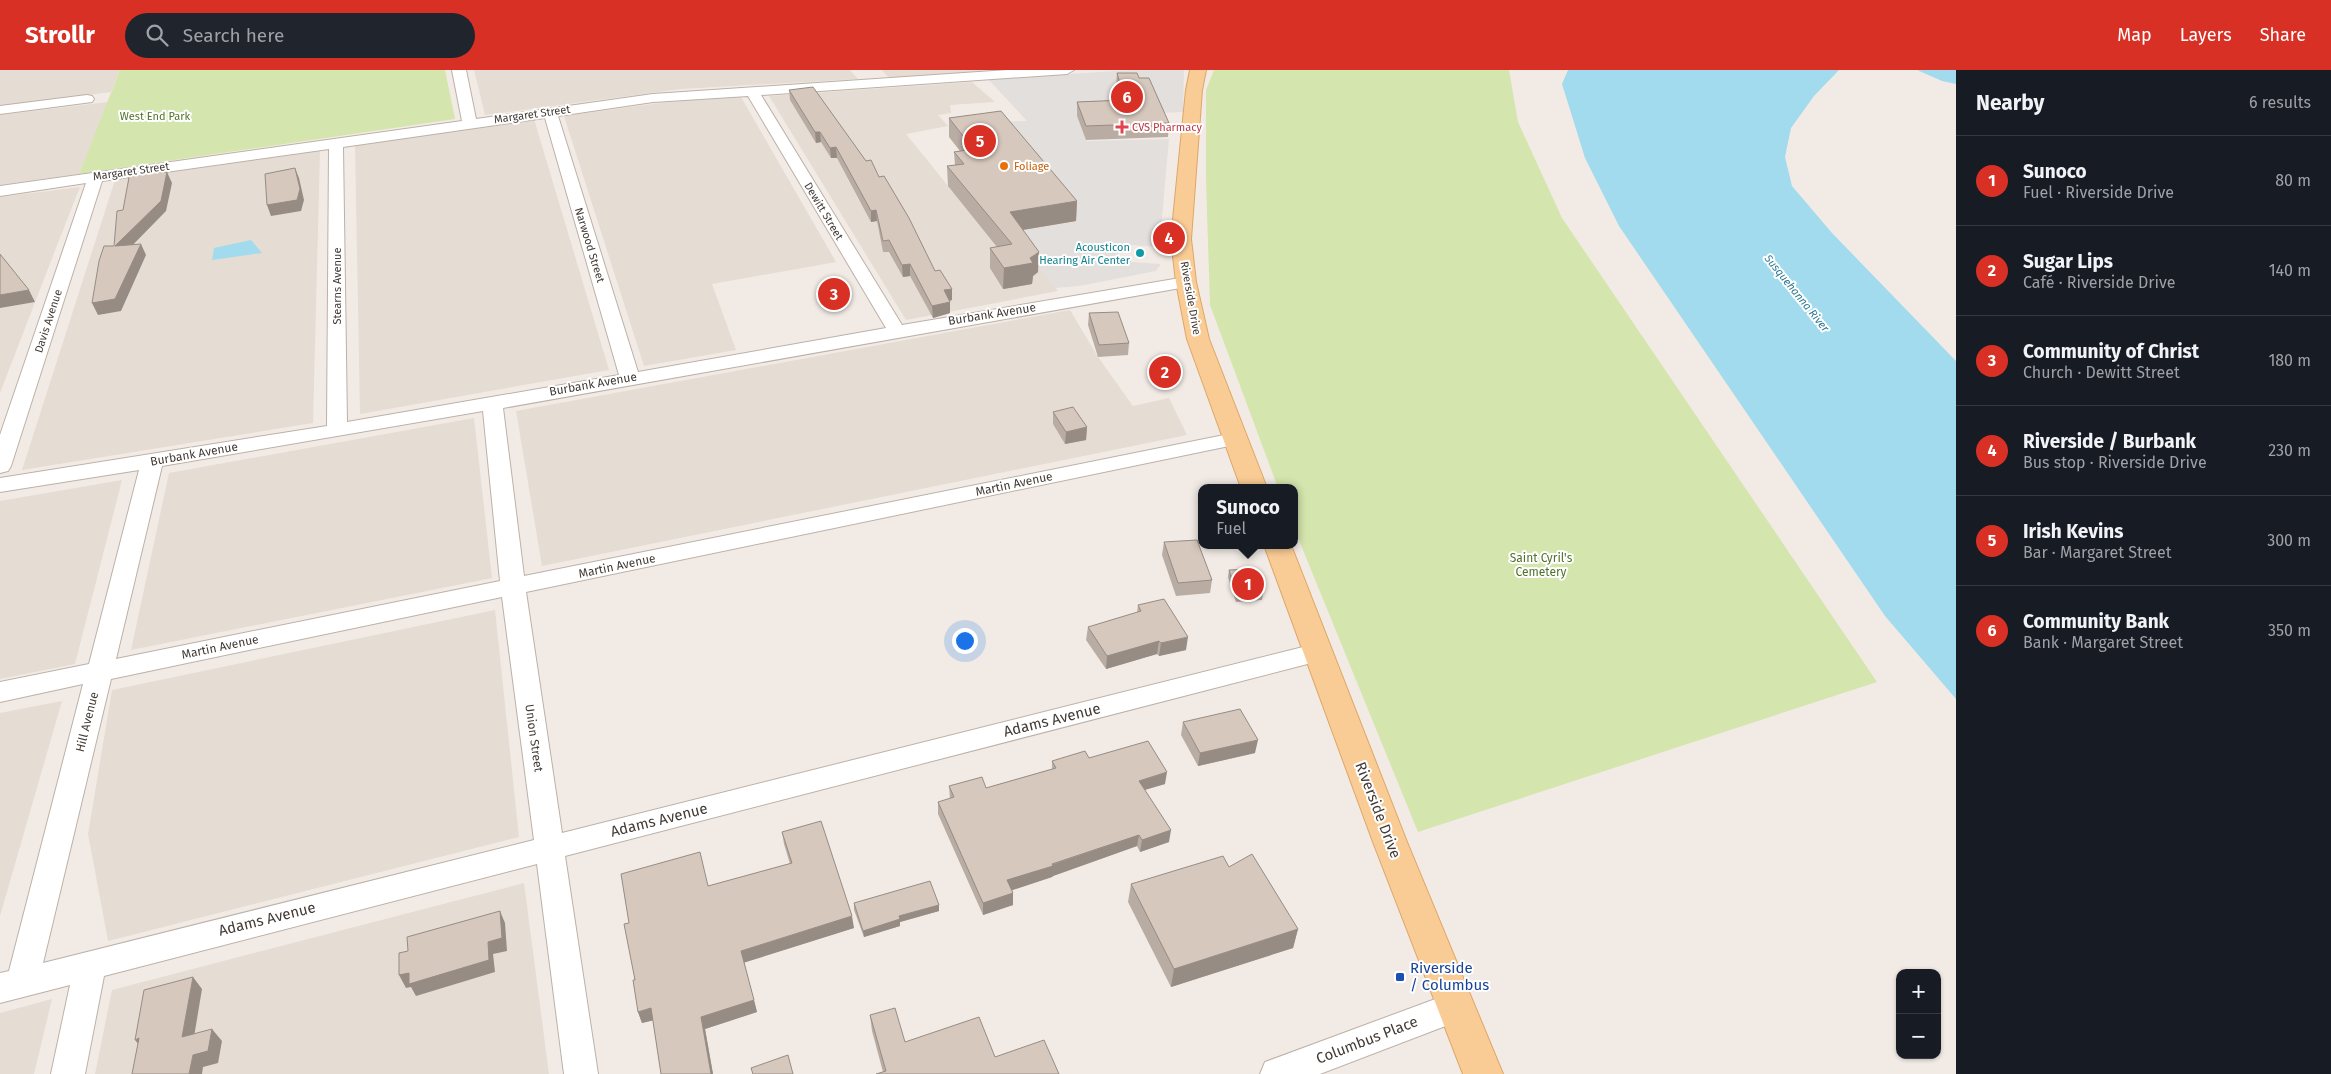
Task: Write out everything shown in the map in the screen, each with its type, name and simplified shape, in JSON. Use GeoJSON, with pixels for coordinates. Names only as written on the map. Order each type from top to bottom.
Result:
{"type":"FeatureCollection","features":[{"type":"Feature","properties":{"kind":"main road","name":"Riverside Drive"},"geometry":{"type":"LineString","coordinates":[[1198,70],[1194,90],[1182,239],[1186,282],[1198,338],[1234,439],[1252,484]]}},
{"type":"Feature","properties":{"kind":"main road","name":"Riverside Drive"},"geometry":{"type":"LineString","coordinates":[[1278,549],[1319,652],[1390,842],[1483,1074]]}},
{"type":"Feature","properties":{"kind":"street"},"geometry":{"type":"LineString","coordinates":[[459,70],[470,123]]}},
{"type":"Feature","properties":{"kind":"street"},"geometry":{"type":"LineString","coordinates":[[862,70],[873,83]]}},
{"type":"Feature","properties":{"kind":"street","name":"Margaret Street"},"geometry":{"type":"LineString","coordinates":[[0,191],[653,98],[1067,70]]}},
{"type":"Feature","properties":{"kind":"street","name":"Dewitt Street"},"geometry":{"type":"LineString","coordinates":[[752,91],[896,330]]}},
{"type":"Feature","properties":{"kind":"street"},"geometry":{"type":"LineString","coordinates":[[0,110],[87,99]]}},
{"type":"Feature","properties":{"kind":"street","name":"Narwood Street"},"geometry":{"type":"LineString","coordinates":[[550,112],[630,378]]}},
{"type":"Feature","properties":{"kind":"street","name":"Stearns Avenue"},"geometry":{"type":"LineString","coordinates":[[336,142],[337,429]]}},
{"type":"Feature","properties":{"kind":"street","name":"Davis Avenue"},"geometry":{"type":"LineString","coordinates":[[0,466],[96,176]]}},
{"type":"Feature","properties":{"kind":"street","name":"Burbank Avenue"},"geometry":{"type":"LineString","coordinates":[[0,485],[152,462],[896,330],[1186,282]]}},
{"type":"Feature","properties":{"kind":"street","name":"Union Street"},"geometry":{"type":"LineString","coordinates":[[492,402],[513,587],[581,1074]]}},
{"type":"Feature","properties":{"kind":"street","name":"Martin Avenue"},"geometry":{"type":"LineString","coordinates":[[0,692],[1234,439]]}},
{"type":"Feature","properties":{"kind":"street","name":"Hill Avenue"},"geometry":{"type":"LineString","coordinates":[[11,985],[99,672],[152,462]]}},
{"type":"Feature","properties":{"kind":"street","name":"Adams Avenue"},"geometry":{"type":"LineString","coordinates":[[11,985],[1319,652]]}},
{"type":"Feature","properties":{"kind":"street"},"geometry":{"type":"LineString","coordinates":[[68,1074],[90,964]]}},
{"type":"Feature","properties":{"kind":"street","name":"Columbus Place"},"geometry":{"type":"LineString","coordinates":[[1276,1074],[1457,1006]]}},
{"type":"Feature","properties":{"kind":"shaded area"},"geometry":{"type":"Polygon","coordinates":[[[0,70],[120,70],[111,92],[0,106],[0,70]]]}},
{"type":"Feature","properties":{"kind":"shaded area"},"geometry":{"type":"Polygon","coordinates":[[[474,70],[850,70],[858,79],[681,89],[485,115],[474,70]]]}},
{"type":"Feature","properties":{"kind":"shaded area"},"geometry":{"type":"Polygon","coordinates":[[[882,70],[1002,70],[889,78],[882,70]]]}},
{"type":"Feature","properties":{"kind":"shaded area"},"geometry":{"type":"Polygon","coordinates":[[[1132,70],[1184,70],[1183,112],[1077,116],[1087,141],[1169,139],[1162,217],[1162,247],[1131,245],[1131,249],[1119,249],[1118,256],[1131,257],[1131,262],[1161,264],[1156,271],[1079,286],[1055,288],[1018,241],[988,236],[1075,221],[995,122],[1027,121],[988,79],[1132,70]]]}},
{"type":"Feature","properties":{"kind":"shaded area"},"geometry":{"type":"Polygon","coordinates":[[[972,82],[995,102],[950,105],[951,113],[938,115],[948,126],[906,134],[996,245],[1018,241],[1058,291],[906,320],[769,96],[972,82]]]}},
{"type":"Feature","properties":{"kind":"shaded area"},"geometry":{"type":"Polygon","coordinates":[[[741,97],[836,262],[712,284],[736,350],[644,366],[564,116],[667,102],[741,97]]]}},
{"type":"Feature","properties":{"kind":"shaded area"},"geometry":{"type":"Polygon","coordinates":[[[108,102],[79,174],[0,185],[0,115],[108,102]]]}},
{"type":"Feature","properties":{"kind":"shaded area"},"geometry":{"type":"Polygon","coordinates":[[[534,119],[609,370],[360,414],[355,146],[534,119]]]}},
{"type":"Feature","properties":{"kind":"shaded area"},"geometry":{"type":"Polygon","coordinates":[[[320,151],[313,423],[22,470],[115,180],[320,151]]]}},
{"type":"Feature","properties":{"kind":"shaded area"},"geometry":{"type":"Polygon","coordinates":[[[80,187],[56,248],[0,393],[0,197],[80,187]]]}},
{"type":"Feature","properties":{"kind":"shaded area"},"geometry":{"type":"Polygon","coordinates":[[[1070,310],[1098,357],[1133,406],[1169,398],[1187,435],[542,566],[516,411],[1070,310]]]}},
{"type":"Feature","properties":{"kind":"shaded area"},"geometry":{"type":"Polygon","coordinates":[[[474,418],[492,578],[131,650],[169,473],[474,418]]]}},
{"type":"Feature","properties":{"kind":"shaded area"},"geometry":{"type":"Polygon","coordinates":[[[122,480],[75,664],[0,679],[0,501],[122,480]]]}},
{"type":"Feature","properties":{"kind":"shaded area"},"geometry":{"type":"Polygon","coordinates":[[[495,610],[519,837],[108,941],[88,834],[112,690],[495,610]]]}},
{"type":"Feature","properties":{"kind":"shaded area"},"geometry":{"type":"Polygon","coordinates":[[[62,701],[0,916],[0,713],[62,701]]]}},
{"type":"Feature","properties":{"kind":"shaded area"},"geometry":{"type":"Polygon","coordinates":[[[524,883],[549,1074],[95,1074],[112,990],[524,883]]]}},
{"type":"Feature","properties":{"kind":"shaded area"},"geometry":{"type":"Polygon","coordinates":[[[52,999],[34,1074],[0,1074],[0,1013],[52,999]]]}},
{"type":"Feature","properties":{"kind":"green space","name":"West End Park"},"geometry":{"type":"Polygon","coordinates":[[[120,70],[445,70],[455,119],[79,174],[120,70]]]}},
{"type":"Feature","properties":{"kind":"green space","name":"Saint Cyril's Cemetery"},"geometry":{"type":"Polygon","coordinates":[[[1214,70],[1509,70],[1518,122],[1562,218],[1877,682],[1418,832],[1298,538],[1298,484],[1277,484],[1210,305],[1206,180],[1206,90],[1214,70]]]}},
{"type":"Feature","properties":{"kind":"water","name":"Susquehanna River"},"geometry":{"type":"Polygon","coordinates":[[[1568,70],[1839,70],[1814,96],[1791,128],[1785,157],[1792,186],[1832,233],[1956,361],[1956,699],[1885,616],[1619,226],[1585,158],[1562,84],[1568,70]]]}},
{"type":"Feature","properties":{"kind":"water"},"geometry":{"type":"Polygon","coordinates":[[[1917,70],[1956,70],[1956,84],[1942,81],[1917,70]]]}},
{"type":"Feature","properties":{"kind":"water"},"geometry":{"type":"Polygon","coordinates":[[[251,240],[262,253],[212,260],[214,248],[251,240]]]}},
{"type":"Feature","properties":{"kind":"building"},"geometry":{"type":"Polygon","coordinates":[[[1117,73],[1137,73],[1139,78],[1149,78],[1169,123],[1086,126],[1077,102],[1125,100],[1117,73]]]}},
{"type":"Feature","properties":{"kind":"building"},"geometry":{"type":"Polygon","coordinates":[[[813,87],[866,161],[871,160],[879,177],[884,176],[909,218],[935,271],[940,270],[952,289],[944,290],[950,302],[932,306],[910,264],[902,265],[889,240],[883,241],[876,210],[871,211],[836,147],[830,148],[820,132],[815,132],[789,90],[813,87]]]}},
{"type":"Feature","properties":{"kind":"building"},"geometry":{"type":"Polygon","coordinates":[[[1001,111],[1077,201],[1010,212],[1039,252],[1030,258],[1033,263],[1004,268],[990,248],[1012,244],[947,166],[964,164],[954,152],[967,150],[962,143],[967,141],[949,118],[1001,111]]]}},
{"type":"Feature","properties":{"kind":"building"},"geometry":{"type":"Polygon","coordinates":[[[295,168],[300,189],[297,200],[267,205],[265,174],[295,168]]]}},
{"type":"Feature","properties":{"kind":"building"},"geometry":{"type":"Polygon","coordinates":[[[130,172],[167,172],[161,201],[115,246],[141,244],[115,299],[92,303],[99,261],[104,246],[114,246],[117,211],[123,210],[130,172]]]}},
{"type":"Feature","properties":{"kind":"building"},"geometry":{"type":"Polygon","coordinates":[[[0,254],[29,290],[0,295],[0,254]]]}},
{"type":"Feature","properties":{"kind":"building"},"geometry":{"type":"Polygon","coordinates":[[[1118,312],[1129,343],[1099,345],[1089,313],[1118,312]]]}},
{"type":"Feature","properties":{"kind":"building"},"geometry":{"type":"Polygon","coordinates":[[[1073,407],[1087,427],[1066,432],[1053,412],[1073,407]]]}},
{"type":"Feature","properties":{"kind":"building"},"geometry":{"type":"Polygon","coordinates":[[[1197,540],[1198,549],[1200,549],[1212,580],[1178,583],[1164,542],[1197,540]]]}},
{"type":"Feature","properties":{"kind":"building"},"geometry":{"type":"Polygon","coordinates":[[[1255,569],[1263,594],[1237,595],[1229,570],[1255,569]]]}},
{"type":"Feature","properties":{"kind":"building"},"geometry":{"type":"Polygon","coordinates":[[[1164,599],[1188,637],[1161,643],[1159,641],[1107,656],[1088,627],[1141,611],[1138,605],[1164,599]]]}},
{"type":"Feature","properties":{"kind":"building"},"geometry":{"type":"Polygon","coordinates":[[[1240,709],[1258,740],[1200,753],[1183,722],[1240,709]]]}},
{"type":"Feature","properties":{"kind":"building"},"geometry":{"type":"Polygon","coordinates":[[[1148,741],[1167,772],[1139,781],[1171,830],[1142,840],[1139,835],[1052,864],[1053,866],[1007,880],[1013,893],[983,903],[938,802],[954,797],[949,786],[982,777],[986,788],[1056,768],[1052,761],[1085,751],[1089,758],[1148,741]]]}},
{"type":"Feature","properties":{"kind":"building"},"geometry":{"type":"Polygon","coordinates":[[[821,821],[852,916],[741,951],[754,1000],[701,1017],[711,1074],[661,1074],[651,1008],[638,1012],[633,980],[635,980],[624,924],[629,923],[621,874],[700,852],[708,886],[792,863],[782,832],[821,821]]]}},
{"type":"Feature","properties":{"kind":"building"},"geometry":{"type":"Polygon","coordinates":[[[1252,854],[1298,929],[1174,969],[1131,884],[1223,856],[1229,867],[1252,854]]]}},
{"type":"Feature","properties":{"kind":"building"},"geometry":{"type":"Polygon","coordinates":[[[930,881],[939,905],[899,916],[900,919],[863,931],[854,903],[930,881]]]}},
{"type":"Feature","properties":{"kind":"building"},"geometry":{"type":"Polygon","coordinates":[[[500,911],[502,938],[488,942],[489,960],[409,984],[409,973],[399,975],[399,953],[408,951],[407,937],[500,911]]]}},
{"type":"Feature","properties":{"kind":"building"},"geometry":{"type":"Polygon","coordinates":[[[193,977],[182,1037],[212,1029],[208,1051],[193,1055],[189,1074],[132,1074],[139,1038],[135,1040],[144,990],[193,977]]]}},
{"type":"Feature","properties":{"kind":"building"},"geometry":{"type":"Polygon","coordinates":[[[895,1008],[905,1042],[979,1017],[995,1057],[1044,1040],[1059,1074],[876,1074],[886,1071],[870,1015],[895,1008]]]}},
{"type":"Feature","properties":{"kind":"building"},"geometry":{"type":"Polygon","coordinates":[[[788,1055],[793,1074],[753,1074],[751,1068],[788,1055]]]}},
{"type":"Feature","properties":{"kind":"place","name":"Community Bank"},"geometry":{"type":"Point","coordinates":[1127,97]}},
{"type":"Feature","properties":{"kind":"place","name":"CVS Pharmacy"},"geometry":{"type":"Point","coordinates":[1122,127]}},
{"type":"Feature","properties":{"kind":"place","name":"Irish Kevins"},"geometry":{"type":"Point","coordinates":[980,141]}},
{"type":"Feature","properties":{"kind":"place","name":"Foliage"},"geometry":{"type":"Point","coordinates":[1004,166]}},
{"type":"Feature","properties":{"kind":"place","name":"Riverside / Burbank"},"geometry":{"type":"Point","coordinates":[1169,238]}},
{"type":"Feature","properties":{"kind":"place","name":"Acousticon Hearing Air Center"},"geometry":{"type":"Point","coordinates":[1140,253]}},
{"type":"Feature","properties":{"kind":"place","name":"Community of Christ"},"geometry":{"type":"Point","coordinates":[834,294]}},
{"type":"Feature","properties":{"kind":"place","name":"Sugar Lips"},"geometry":{"type":"Point","coordinates":[1165,372]}},
{"type":"Feature","properties":{"kind":"place","name":"Sunoco"},"geometry":{"type":"Point","coordinates":[1248,584]}},
{"type":"Feature","properties":{"kind":"place","name":"Riverside / Columbus"},"geometry":{"type":"Point","coordinates":[1400,977]}}]}
